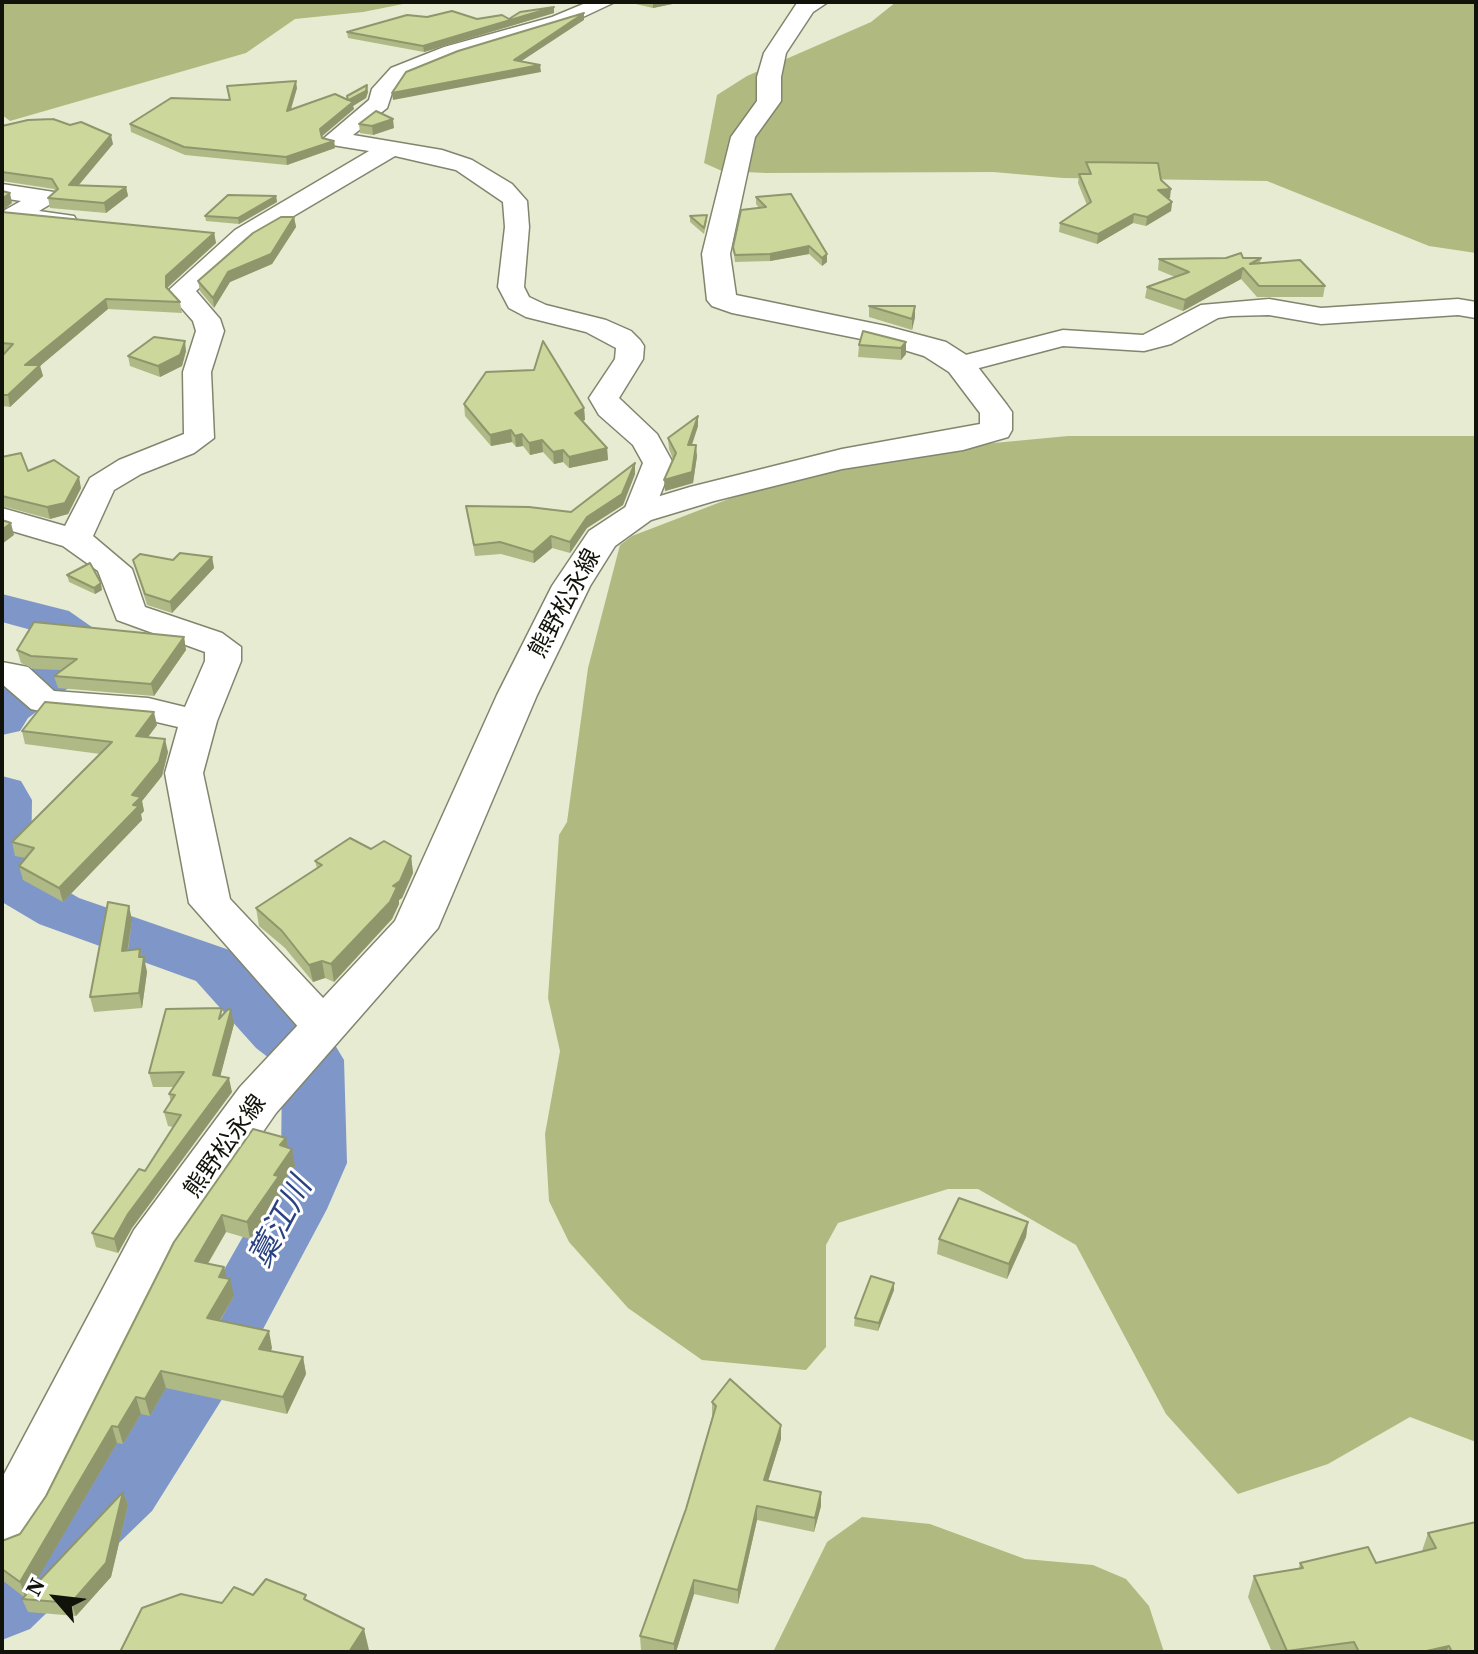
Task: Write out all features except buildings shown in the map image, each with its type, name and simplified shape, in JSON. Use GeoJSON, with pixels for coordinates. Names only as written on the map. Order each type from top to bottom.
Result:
{"type":"FeatureCollection","features":[{"type":"Feature","properties":{"kind":"main road","name":"熊野松永線"},"geometry":{"type":"LineString","coordinates":[[2,1529],[28,1492],[154,1245],[258,1100],[415,928],[517,695],[571,586],[602,539],[639,513],[842,459],[963,440],[996,430],[996,412],[960,365],[935,349],[886,335],[742,307],[722,300],[716,254],[743,137],[769,101],[769,77],[775,53],[805,8],[817,2]]}},
{"type":"Feature","properties":{"kind":"street"},"geometry":{"type":"LineString","coordinates":[[605,2],[559,21],[451,51],[398,72],[383,89],[379,103],[334,139],[393,147],[464,165],[504,189],[515,201],[517,227],[511,287],[518,302],[536,311],[596,326],[621,337],[630,346],[626,366],[604,398],[609,409],[646,440],[658,463],[639,513]]}},
{"type":"Feature","properties":{"kind":"street"},"geometry":{"type":"LineString","coordinates":[[75,539],[101,485],[130,467],[199,438],[197,372],[210,331],[206,319],[183,295],[183,289],[244,235],[393,147]]}},
{"type":"Feature","properties":{"kind":"street"},"geometry":{"type":"LineString","coordinates":[[2,191],[45,197],[14,215],[88,223]]}},
{"type":"Feature","properties":{"kind":"street"},"geometry":{"type":"LineString","coordinates":[[213,233],[244,235]]}},
{"type":"Feature","properties":{"kind":"street"},"geometry":{"type":"LineString","coordinates":[[960,365],[1063,338],[1144,343],[1161,338],[1211,311],[1231,308],[1269,307],[1321,316],[1458,307],[1476,310]]}},
{"type":"Feature","properties":{"kind":"street"},"geometry":{"type":"LineString","coordinates":[[2,518],[75,539],[110,564],[120,576],[129,613],[223,647],[223,661],[198,721],[184,773],[210,903],[309,1044]]}},
{"type":"Feature","properties":{"kind":"street"},"geometry":{"type":"LineString","coordinates":[[22,685],[44,701],[148,709],[198,721]]}},
{"type":"Feature","properties":{"kind":"green space"},"geometry":{"type":"Polygon","coordinates":[[[2,2],[413,2],[363,12],[295,19],[246,53],[10,121],[2,115],[2,2]]]}},
{"type":"Feature","properties":{"kind":"green space"},"geometry":{"type":"Polygon","coordinates":[[[896,2],[1476,2],[1476,253],[1429,246],[1267,181],[1063,178],[993,172],[766,173],[722,171],[704,163],[717,95],[747,76],[871,22],[896,2]]]}},
{"type":"Feature","properties":{"kind":"green space"},"geometry":{"type":"Polygon","coordinates":[[[1068,436],[1476,436],[1476,1442],[1410,1417],[1328,1464],[1238,1494],[1166,1414],[1076,1245],[978,1189],[948,1189],[838,1223],[826,1245],[826,1347],[806,1370],[702,1360],[628,1308],[569,1242],[549,1201],[545,1134],[560,1051],[548,998],[559,835],[567,822],[588,668],[620,545],[632,536],[765,485],[973,445],[1068,436]]]}},
{"type":"Feature","properties":{"kind":"green space"},"geometry":{"type":"Polygon","coordinates":[[[862,1517],[930,1524],[1025,1559],[1093,1565],[1126,1579],[1149,1606],[1164,1652],[773,1652],[827,1542],[862,1517]]]}},
{"type":"Feature","properties":{"kind":"waterway","name":"藁江川"},"geometry":{"type":"LineString","coordinates":[[2,608],[52,621],[82,642],[73,662],[8,709],[2,720]]}},
{"type":"Feature","properties":{"kind":"waterway","name":"藁江川"},"geometry":{"type":"LineString","coordinates":[[2,792],[5,800],[3,866],[18,887],[59,911],[217,967],[278,1033],[313,1060],[314,1163],[293,1209],[221,1340],[125,1487],[2,1603]]}}]}
